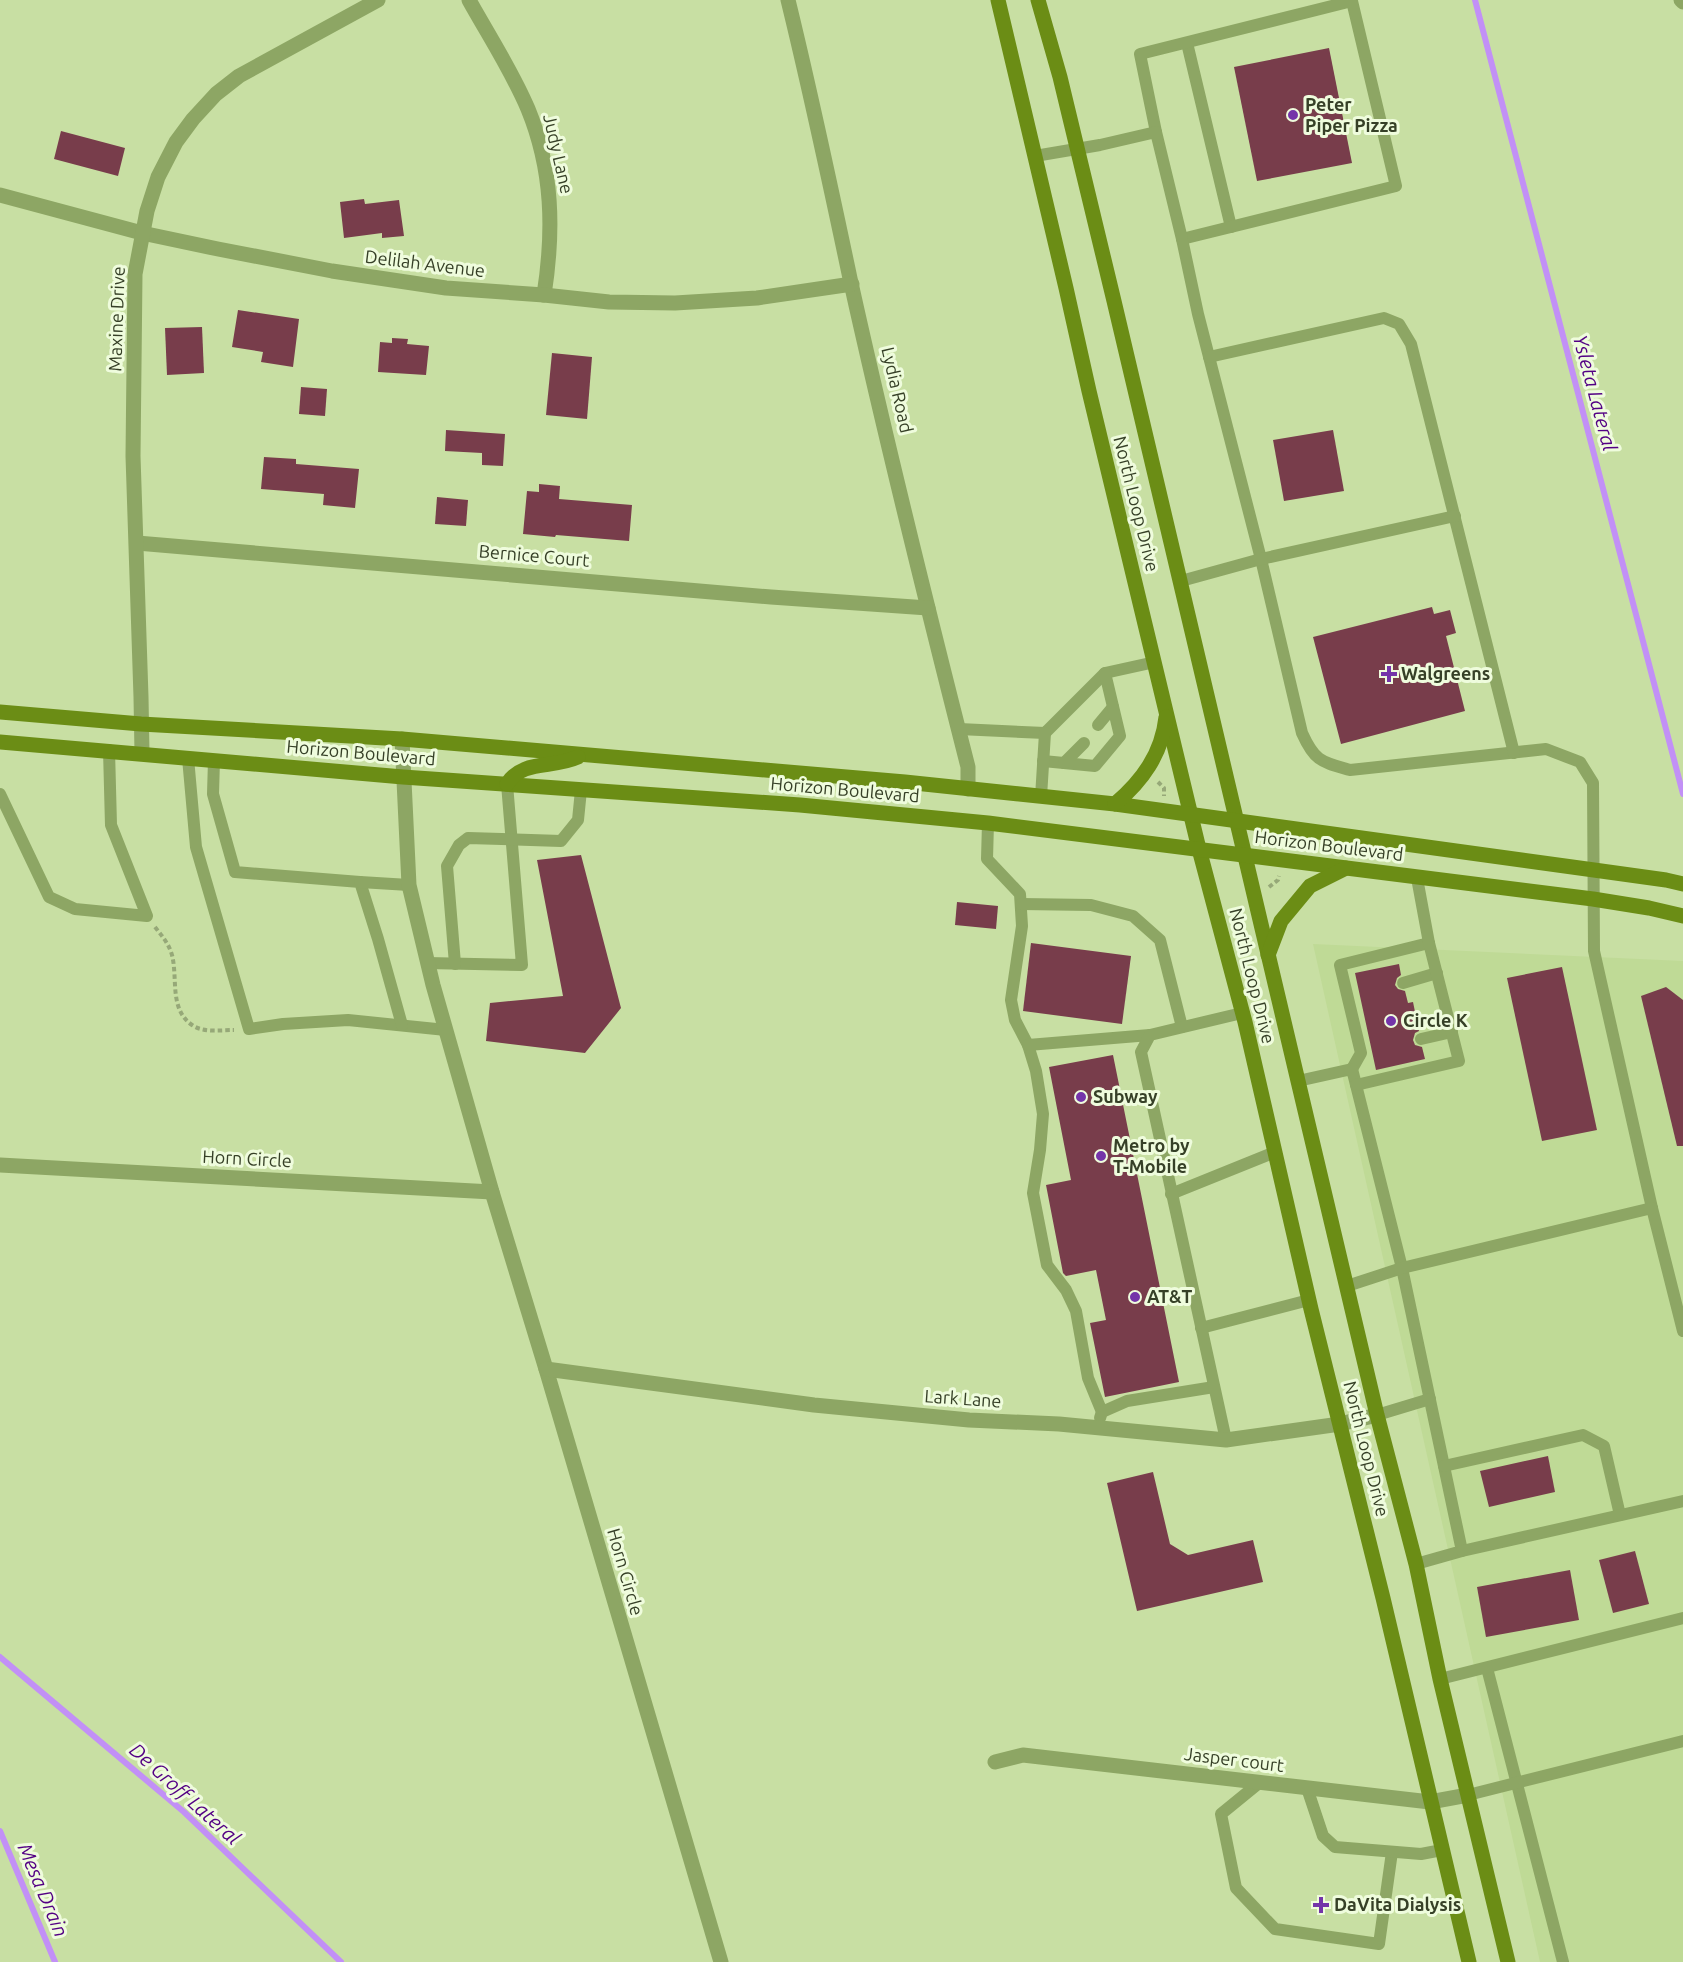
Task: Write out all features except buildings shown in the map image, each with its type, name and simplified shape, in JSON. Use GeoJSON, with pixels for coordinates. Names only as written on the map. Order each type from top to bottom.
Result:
{"type":"FeatureCollection","features":[{"type":"Feature","properties":{"kind":"main road","name":"North Loop Drive"},"geometry":{"type":"LineString","coordinates":[[998,0],[1089,391],[1199,849],[1242,1013],[1469,1962]]}},
{"type":"Feature","properties":{"kind":"main road","name":"North Loop Drive"},"geometry":{"type":"LineString","coordinates":[[1038,0],[1078,149],[1377,1415],[1416,1564],[1440,1679],[1508,1962]]}},
{"type":"Feature","properties":{"kind":"main road"},"geometry":{"type":"LineString","coordinates":[[1114,804],[1134,788],[1146,772],[1159,749],[1167,711]]}},
{"type":"Feature","properties":{"kind":"main road","name":"Horizon Boulevard"},"geometry":{"type":"LineString","coordinates":[[0,712],[141,724],[402,739],[1041,796],[1114,804],[1683,884]]}},
{"type":"Feature","properties":{"kind":"main road","name":"Horizon Boulevard"},"geometry":{"type":"LineString","coordinates":[[0,743],[109,750],[403,777],[800,806],[988,823],[1593,899],[1683,916]]}},
{"type":"Feature","properties":{"kind":"main road"},"geometry":{"type":"LineString","coordinates":[[507,784],[520,770],[570,761],[583,755]]}},
{"type":"Feature","properties":{"kind":"main road"},"geometry":{"type":"LineString","coordinates":[[1268,955],[1281,921],[1310,886],[1346,868]]}},
{"type":"Feature","properties":{"kind":"street","name":"Maxine Drive"},"geometry":{"type":"LineString","coordinates":[[142,753],[133,456],[135,274],[147,211],[158,177],[176,142],[216,94],[238,76],[378,0]]}},
{"type":"Feature","properties":{"kind":"street","name":"Judy Lane"},"geometry":{"type":"LineString","coordinates":[[469,0],[511,73],[539,141],[551,215],[550,255],[544,295]]}},
{"type":"Feature","properties":{"kind":"street","name":"Lydia Road"},"geometry":{"type":"LineString","coordinates":[[788,0],[928,608],[968,767],[968,789]]}},
{"type":"Feature","properties":{"kind":"street","name":"Delilah Avenue"},"geometry":{"type":"LineString","coordinates":[[0,195],[142,233],[332,271],[446,288],[609,302],[675,303],[757,298],[852,284]]}},
{"type":"Feature","properties":{"kind":"street","name":"Bernice Court"},"geometry":{"type":"LineString","coordinates":[[137,543],[771,597],[928,608]]}},
{"type":"Feature","properties":{"kind":"street","name":"Horn Circle"},"geometry":{"type":"LineString","coordinates":[[402,739],[409,885],[427,963],[492,1192],[721,1962]]}},
{"type":"Feature","properties":{"kind":"street","name":"Horn Circle"},"geometry":{"type":"LineString","coordinates":[[0,1165],[492,1192]]}},
{"type":"Feature","properties":{"kind":"street","name":"Lark Lane"},"geometry":{"type":"LineString","coordinates":[[546,1369],[814,1405],[969,1420],[1096,1428],[1226,1440],[1340,1424],[1377,1415]]}},
{"type":"Feature","properties":{"kind":"street","name":"Jasper court"},"geometry":{"type":"LineString","coordinates":[[995,1762],[1023,1755],[1430,1802],[1468,1795]]}},
{"type":"Feature","properties":{"kind":"lane"},"geometry":{"type":"LineString","coordinates":[[1182,239],[1396,186],[1352,1],[1140,54],[1156,132],[1209,357],[1261,559],[1302,733],[1308,746],[1322,762],[1350,770],[1546,749],[1580,762],[1593,783],[1594,951],[1652,1208],[1683,1331]]}},
{"type":"Feature","properties":{"kind":"lane"},"geometry":{"type":"LineString","coordinates":[[1187,42],[1231,227]]}},
{"type":"Feature","properties":{"kind":"lane"},"geometry":{"type":"LineString","coordinates":[[1035,156],[1156,132]]}},
{"type":"Feature","properties":{"kind":"lane"},"geometry":{"type":"LineString","coordinates":[[1209,357],[1383,318],[1399,324],[1411,344],[1514,753]]}},
{"type":"Feature","properties":{"kind":"lane"},"geometry":{"type":"LineString","coordinates":[[1181,581],[1261,559],[1455,516]]}},
{"type":"Feature","properties":{"kind":"lane"},"geometry":{"type":"LineString","coordinates":[[1041,796],[1045,733],[1105,673],[1155,662]]}},
{"type":"Feature","properties":{"kind":"lane"},"geometry":{"type":"LineString","coordinates":[[1043,761],[1095,766],[1120,736],[1105,673]]}},
{"type":"Feature","properties":{"kind":"lane"},"geometry":{"type":"LineString","coordinates":[[1098,725],[1113,707]]}},
{"type":"Feature","properties":{"kind":"lane"},"geometry":{"type":"LineString","coordinates":[[959,729],[1045,733]]}},
{"type":"Feature","properties":{"kind":"lane"},"geometry":{"type":"LineString","coordinates":[[1064,763],[1084,743]]}},
{"type":"Feature","properties":{"kind":"lane"},"geometry":{"type":"LineString","coordinates":[[0,794],[49,897],[75,909],[147,916],[111,825],[109,750]]}},
{"type":"Feature","properties":{"kind":"lane"},"geometry":{"type":"LineString","coordinates":[[188,758],[196,847],[249,1029],[283,1024],[348,1020],[446,1030]]}},
{"type":"Feature","properties":{"kind":"lane"},"geometry":{"type":"LineString","coordinates":[[214,760],[213,794],[235,872],[409,885]]}},
{"type":"Feature","properties":{"kind":"lane"},"geometry":{"type":"LineString","coordinates":[[427,963],[522,965],[507,784]]}},
{"type":"Feature","properties":{"kind":"lane"},"geometry":{"type":"LineString","coordinates":[[455,964],[447,866],[459,845],[468,838],[561,841],[578,820],[581,790]]}},
{"type":"Feature","properties":{"kind":"lane"},"geometry":{"type":"LineString","coordinates":[[988,823],[987,859],[1020,894],[1022,926],[1011,1000],[1015,1020],[1028,1045],[1036,1071],[1043,1114],[1033,1193],[1047,1265],[1066,1290],[1076,1311],[1088,1378],[1102,1412],[1096,1428]]}},
{"type":"Feature","properties":{"kind":"lane"},"geometry":{"type":"LineString","coordinates":[[1356,1085],[1460,1061],[1429,943],[1417,878]]}},
{"type":"Feature","properties":{"kind":"lane"},"geometry":{"type":"LineString","coordinates":[[360,882],[402,1025]]}},
{"type":"Feature","properties":{"kind":"lane"},"geometry":{"type":"LineString","coordinates":[[1021,904],[1091,905],[1133,916],[1160,940],[1182,1027]]}},
{"type":"Feature","properties":{"kind":"lane"},"geometry":{"type":"LineString","coordinates":[[1298,1082],[1352,1069],[1367,1051],[1354,996],[1340,965],[1429,943]]}},
{"type":"Feature","properties":{"kind":"lane"},"geometry":{"type":"LineString","coordinates":[[1403,983],[1437,973]]}},
{"type":"Feature","properties":{"kind":"lane"},"geometry":{"type":"LineString","coordinates":[[1028,1045],[1150,1035],[1242,1013]]}},
{"type":"Feature","properties":{"kind":"lane"},"geometry":{"type":"LineString","coordinates":[[1421,1039],[1452,1032]]}},
{"type":"Feature","properties":{"kind":"lane"},"geometry":{"type":"LineString","coordinates":[[1150,1035],[1141,1052],[1226,1440]]}},
{"type":"Feature","properties":{"kind":"lane"},"geometry":{"type":"LineString","coordinates":[[1352,1069],[1402,1268],[1462,1551]]}},
{"type":"Feature","properties":{"kind":"lane"},"geometry":{"type":"LineString","coordinates":[[1171,1194],[1275,1152]]}},
{"type":"Feature","properties":{"kind":"lane"},"geometry":{"type":"LineString","coordinates":[[1347,1286],[1402,1268],[1652,1208]]}},
{"type":"Feature","properties":{"kind":"lane"},"geometry":{"type":"LineString","coordinates":[[1201,1328],[1309,1300]]}},
{"type":"Feature","properties":{"kind":"lane"},"geometry":{"type":"LineString","coordinates":[[1102,1412],[1127,1401],[1214,1387]]}},
{"type":"Feature","properties":{"kind":"lane"},"geometry":{"type":"LineString","coordinates":[[1377,1415],[1430,1399]]}},
{"type":"Feature","properties":{"kind":"lane"},"geometry":{"type":"LineString","coordinates":[[1444,1466],[1583,1435],[1604,1446],[1620,1515]]}},
{"type":"Feature","properties":{"kind":"lane"},"geometry":{"type":"LineString","coordinates":[[1416,1564],[1462,1551],[1683,1501]]}},
{"type":"Feature","properties":{"kind":"lane"},"geometry":{"type":"LineString","coordinates":[[1440,1679],[1683,1618]]}},
{"type":"Feature","properties":{"kind":"lane"},"geometry":{"type":"LineString","coordinates":[[1487,1668],[1563,1962]]}},
{"type":"Feature","properties":{"kind":"lane"},"geometry":{"type":"LineString","coordinates":[[1468,1795],[1683,1741]]}},
{"type":"Feature","properties":{"kind":"lane"},"geometry":{"type":"LineString","coordinates":[[1259,1782],[1221,1814],[1236,1888],[1275,1929],[1379,1944],[1392,1852]]}},
{"type":"Feature","properties":{"kind":"lane"},"geometry":{"type":"LineString","coordinates":[[1307,1788],[1323,1836],[1335,1847],[1421,1854],[1442,1850]]}},
{"type":"Feature","properties":{"kind":"path"},"geometry":{"type":"LineString","coordinates":[[1158,782],[1164,788],[1164,800]]}},
{"type":"Feature","properties":{"kind":"path"},"geometry":{"type":"LineString","coordinates":[[1265,888],[1275,883],[1280,873]]}},
{"type":"Feature","properties":{"kind":"path"},"geometry":{"type":"LineString","coordinates":[[147,916],[165,939],[172,955],[176,1004],[193,1026],[209,1030],[249,1029]]}},
{"type":"Feature","properties":{"kind":"shaded area"},"geometry":{"type":"Polygon","coordinates":[[[1313,944],[1683,961],[1683,1962],[1540,1962],[1313,944]]]}},
{"type":"Feature","properties":{"kind":"waterway","name":"Ysleta Lateral"},"geometry":{"type":"LineString","coordinates":[[1475,0],[1683,794]]}},
{"type":"Feature","properties":{"kind":"waterway","name":"De Groff Lateral"},"geometry":{"type":"LineString","coordinates":[[0,1657],[184,1812],[341,1962]]}},
{"type":"Feature","properties":{"kind":"waterway","name":"Mesa Drain"},"geometry":{"type":"LineString","coordinates":[[0,1831],[55,1962]]}},
{"type":"Feature","properties":{"kind":"place","name":"Peter Piper Pizza"},"geometry":{"type":"Point","coordinates":[1293,115]}},
{"type":"Feature","properties":{"kind":"place","name":"Walgreens"},"geometry":{"type":"Point","coordinates":[1389,674]}},
{"type":"Feature","properties":{"kind":"place","name":"Circle K"},"geometry":{"type":"Point","coordinates":[1391,1021]}},
{"type":"Feature","properties":{"kind":"place","name":"Subway"},"geometry":{"type":"Point","coordinates":[1081,1097]}},
{"type":"Feature","properties":{"kind":"place","name":"Metro by T-Mobile"},"geometry":{"type":"Point","coordinates":[1101,1156]}},
{"type":"Feature","properties":{"kind":"place","name":"AT&T"},"geometry":{"type":"Point","coordinates":[1135,1297]}},
{"type":"Feature","properties":{"kind":"place","name":"DaVita Dialysis"},"geometry":{"type":"Point","coordinates":[1321,1905]}}]}
